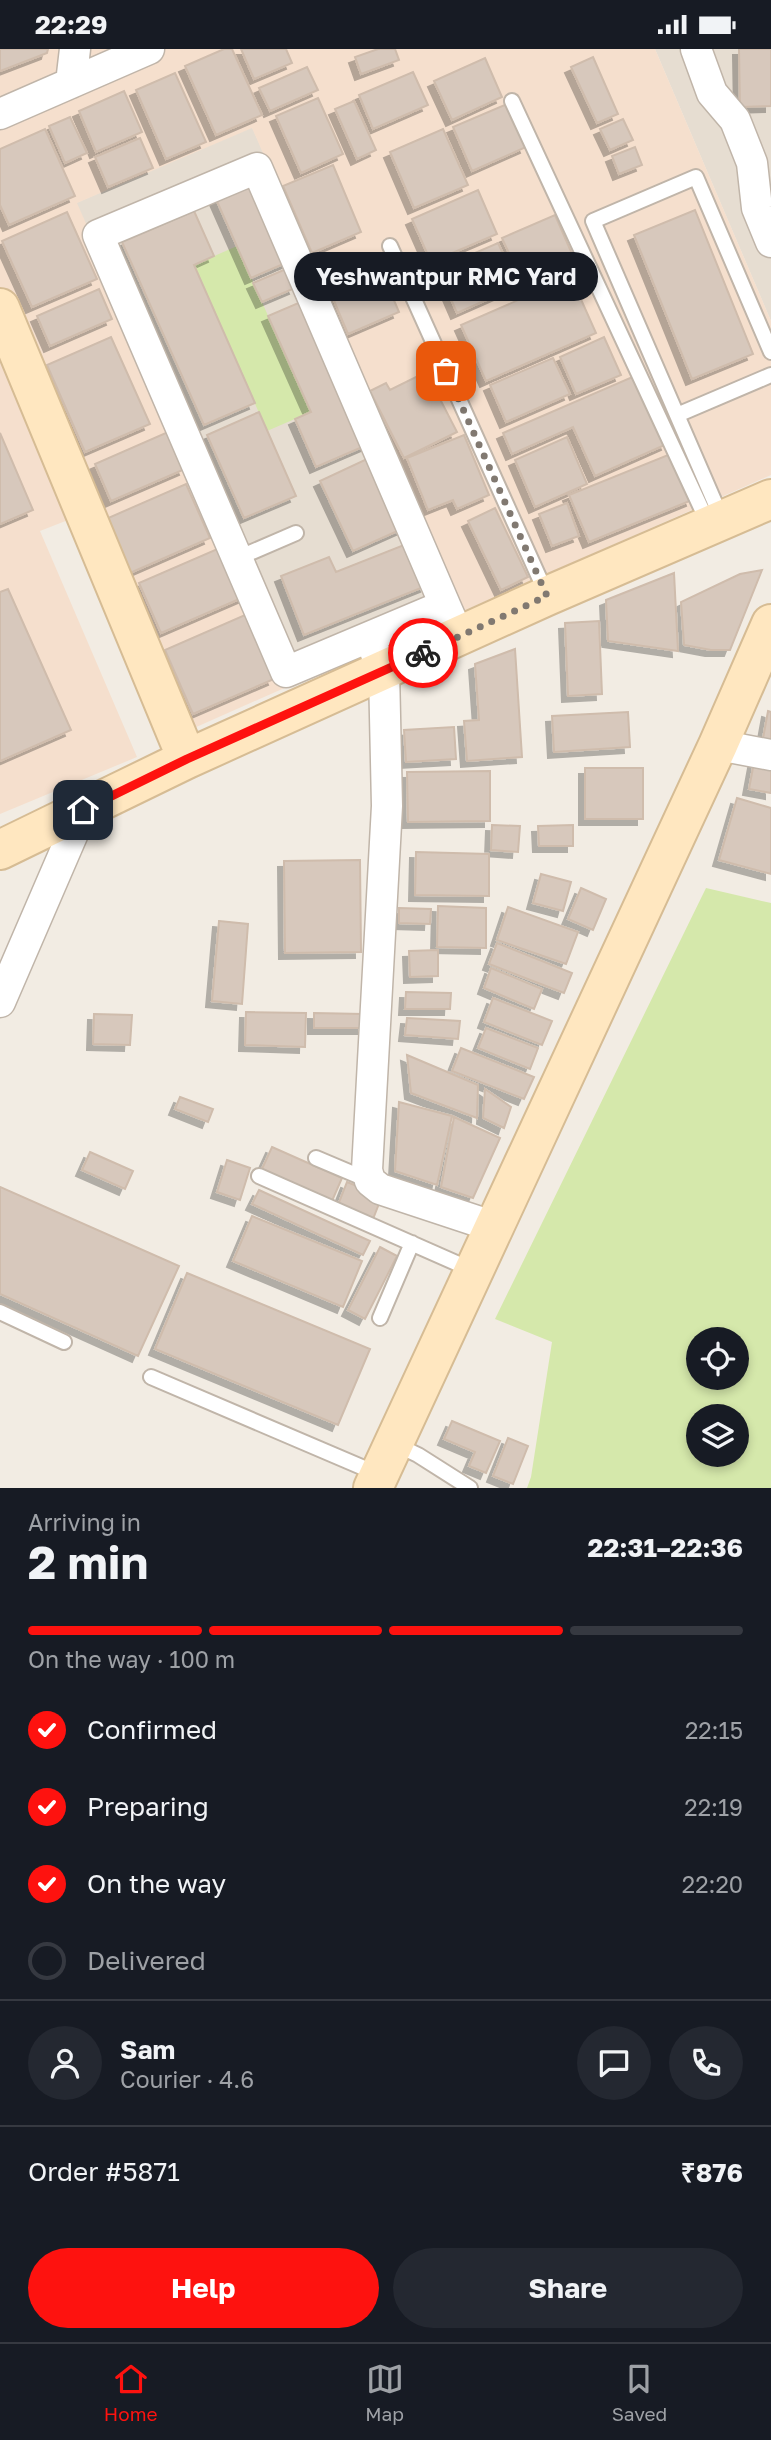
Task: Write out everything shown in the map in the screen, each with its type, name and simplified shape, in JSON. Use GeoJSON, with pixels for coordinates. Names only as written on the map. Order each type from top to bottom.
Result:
{"type":"FeatureCollection","features":[{"type":"Feature","properties":{"kind":"street"},"geometry":{"type":"LineString","coordinates":[[71,83],[75,49]]}},
{"type":"Feature","properties":{"kind":"street"},"geometry":{"type":"LineString","coordinates":[[0,114],[149,49]]}},
{"type":"Feature","properties":{"kind":"street"},"geometry":{"type":"LineString","coordinates":[[696,49],[712,93],[735,120],[752,163],[757,208],[771,242]]}},
{"type":"Feature","properties":{"kind":"street"},"geometry":{"type":"LineString","coordinates":[[302,708],[98,235],[257,168],[452,621]]}},
{"type":"Feature","properties":{"kind":"street"},"geometry":{"type":"LineString","coordinates":[[0,309],[187,759]]}},
{"type":"Feature","properties":{"kind":"street"},"geometry":{"type":"LineString","coordinates":[[286,672],[367,638],[452,621],[547,596],[771,499]]}},
{"type":"Feature","properties":{"kind":"street"},"geometry":{"type":"LineString","coordinates":[[0,850],[187,759],[384,671],[452,621]]}},
{"type":"Feature","properties":{"kind":"street"},"geometry":{"type":"LineString","coordinates":[[382,1468],[492,1226],[718,745],[771,624]]}},
{"type":"Feature","properties":{"kind":"street"},"geometry":{"type":"LineString","coordinates":[[367,638],[384,671],[387,806],[368,1170],[370,1181],[380,1189],[492,1226]]}},
{"type":"Feature","properties":{"kind":"street"},"geometry":{"type":"LineString","coordinates":[[718,745],[771,755]]}},
{"type":"Feature","properties":{"kind":"street"},"geometry":{"type":"LineString","coordinates":[[0,1002],[83,810]]}},
{"type":"Feature","properties":{"kind":"lane"},"geometry":{"type":"LineString","coordinates":[[512,101],[716,523]]}},
{"type":"Feature","properties":{"kind":"lane"},"geometry":{"type":"LineString","coordinates":[[716,523],[677,415],[593,221],[696,177],[771,352]]}},
{"type":"Feature","properties":{"kind":"lane"},"geometry":{"type":"LineString","coordinates":[[390,246],[547,596]]}},
{"type":"Feature","properties":{"kind":"lane"},"geometry":{"type":"LineString","coordinates":[[677,415],[769,379]]}},
{"type":"Feature","properties":{"kind":"lane"},"geometry":{"type":"LineString","coordinates":[[237,558],[296,533]]}},
{"type":"Feature","properties":{"kind":"lane"},"geometry":{"type":"LineString","coordinates":[[316,1158],[370,1181]]}},
{"type":"Feature","properties":{"kind":"lane"},"geometry":{"type":"LineString","coordinates":[[259,1176],[472,1270]]}},
{"type":"Feature","properties":{"kind":"lane"},"geometry":{"type":"LineString","coordinates":[[380,1318],[412,1244]]}},
{"type":"Feature","properties":{"kind":"lane"},"geometry":{"type":"LineString","coordinates":[[0,1312],[64,1342]]}},
{"type":"Feature","properties":{"kind":"lane"},"geometry":{"type":"LineString","coordinates":[[151,1377],[382,1468],[418,1455],[470,1488]]}},
{"type":"Feature","properties":{"kind":"shaded area"},"geometry":{"type":"Polygon","coordinates":[[[0,49],[655,49],[771,321],[771,475],[463,611],[252,128],[77,203],[289,686],[185,732],[91,511],[40,531],[137,757],[0,814],[0,49]]]}},
{"type":"Feature","properties":{"kind":"shaded area"},"geometry":{"type":"Polygon","coordinates":[[[655,49],[771,49],[771,321],[701,157],[655,49]]]}},
{"type":"Feature","properties":{"kind":"shaded area"},"geometry":{"type":"Polygon","coordinates":[[[252,127],[463,611],[289,686],[76,203],[252,127]]]}},
{"type":"Feature","properties":{"kind":"green space"},"geometry":{"type":"Polygon","coordinates":[[[237,246],[311,412],[267,431],[194,265],[237,246]]]}},
{"type":"Feature","properties":{"kind":"green space"},"geometry":{"type":"Polygon","coordinates":[[[706,888],[771,903],[771,1488],[527,1488],[552,1342],[495,1319],[706,888]]]}},
{"type":"Feature","properties":{"kind":"building"},"geometry":{"type":"Polygon","coordinates":[[[0,49],[48,49],[47,53],[0,71],[0,49]]]}},
{"type":"Feature","properties":{"kind":"building"},"geometry":{"type":"Polygon","coordinates":[[[224,49],[232,49],[262,115],[216,135],[185,66],[224,49]]]}},
{"type":"Feature","properties":{"kind":"building"},"geometry":{"type":"Polygon","coordinates":[[[241,49],[286,49],[292,63],[254,79],[241,49]]]}},
{"type":"Feature","properties":{"kind":"building"},"geometry":{"type":"Polygon","coordinates":[[[378,49],[395,49],[399,60],[361,74],[355,57],[378,49]]]}},
{"type":"Feature","properties":{"kind":"building"},"geometry":{"type":"Polygon","coordinates":[[[739,49],[771,49],[771,106],[740,107],[739,49]]]}},
{"type":"Feature","properties":{"kind":"building"},"geometry":{"type":"Polygon","coordinates":[[[593,57],[618,114],[597,123],[571,67],[593,57]]]}},
{"type":"Feature","properties":{"kind":"building"},"geometry":{"type":"Polygon","coordinates":[[[485,58],[502,97],[452,120],[434,81],[485,58]]]}},
{"type":"Feature","properties":{"kind":"building"},"geometry":{"type":"Polygon","coordinates":[[[307,67],[318,90],[270,111],[259,88],[307,67]]]}},
{"type":"Feature","properties":{"kind":"building"},"geometry":{"type":"Polygon","coordinates":[[[413,72],[428,105],[373,129],[359,95],[413,72]]]}},
{"type":"Feature","properties":{"kind":"building"},"geometry":{"type":"Polygon","coordinates":[[[175,73],[206,142],[166,159],[136,90],[175,73]]]}},
{"type":"Feature","properties":{"kind":"building"},"geometry":{"type":"Polygon","coordinates":[[[124,91],[142,132],[96,152],[79,111],[124,91]]]}},
{"type":"Feature","properties":{"kind":"building"},"geometry":{"type":"Polygon","coordinates":[[[318,98],[343,154],[301,173],[276,116],[318,98]]]}},
{"type":"Feature","properties":{"kind":"building"},"geometry":{"type":"Polygon","coordinates":[[[354,101],[376,150],[357,159],[335,109],[354,101]]]}},
{"type":"Feature","properties":{"kind":"building"},"geometry":{"type":"Polygon","coordinates":[[[507,104],[526,147],[472,171],[453,127],[507,104]]]}},
{"type":"Feature","properties":{"kind":"building"},"geometry":{"type":"Polygon","coordinates":[[[70,117],[87,153],[65,163],[49,126],[70,117]]]}},
{"type":"Feature","properties":{"kind":"building"},"geometry":{"type":"Polygon","coordinates":[[[623,119],[633,140],[610,150],[600,129],[623,119]]]}},
{"type":"Feature","properties":{"kind":"building"},"geometry":{"type":"Polygon","coordinates":[[[45,129],[75,196],[9,225],[0,205],[0,149],[45,129]]]}},
{"type":"Feature","properties":{"kind":"building"},"geometry":{"type":"Polygon","coordinates":[[[443,129],[468,185],[414,208],[390,152],[443,129]]]}},
{"type":"Feature","properties":{"kind":"building"},"geometry":{"type":"Polygon","coordinates":[[[140,138],[153,168],[108,187],[95,157],[140,138]]]}},
{"type":"Feature","properties":{"kind":"building"},"geometry":{"type":"Polygon","coordinates":[[[635,147],[642,165],[619,174],[612,156],[635,147]]]}},
{"type":"Feature","properties":{"kind":"building"},"geometry":{"type":"Polygon","coordinates":[[[333,165],[361,232],[312,253],[283,186],[333,165]]]}},
{"type":"Feature","properties":{"kind":"building"},"geometry":{"type":"Polygon","coordinates":[[[253,183],[288,262],[251,278],[216,199],[253,183]]]}},
{"type":"Feature","properties":{"kind":"building"},"geometry":{"type":"Polygon","coordinates":[[[478,190],[497,234],[431,262],[412,219],[478,190]]]}},
{"type":"Feature","properties":{"kind":"building"},"geometry":{"type":"Polygon","coordinates":[[[695,210],[753,354],[692,379],[634,235],[695,210]]]}},
{"type":"Feature","properties":{"kind":"building"},"geometry":{"type":"Polygon","coordinates":[[[194,211],[214,256],[194,265],[255,403],[204,425],[122,242],[194,211]]]}},
{"type":"Feature","properties":{"kind":"building"},"geometry":{"type":"Polygon","coordinates":[[[67,212],[97,279],[32,307],[2,241],[67,212]]]}},
{"type":"Feature","properties":{"kind":"building"},"geometry":{"type":"Polygon","coordinates":[[[555,215],[576,263],[524,286],[502,238],[555,215]]]}},
{"type":"Feature","properties":{"kind":"building"},"geometry":{"type":"Polygon","coordinates":[[[498,243],[518,286],[457,313],[438,269],[498,243]]]}},
{"type":"Feature","properties":{"kind":"building"},"geometry":{"type":"Polygon","coordinates":[[[375,256],[399,312],[348,334],[324,277],[375,256]]]}},
{"type":"Feature","properties":{"kind":"building"},"geometry":{"type":"Polygon","coordinates":[[[286,269],[295,288],[262,302],[253,283],[286,269]]]}},
{"type":"Feature","properties":{"kind":"building"},"geometry":{"type":"Polygon","coordinates":[[[571,277],[596,333],[486,381],[461,325],[571,277]]]}},
{"type":"Feature","properties":{"kind":"building"},"geometry":{"type":"Polygon","coordinates":[[[99,289],[112,319],[50,346],[37,316],[99,289]]]}},
{"type":"Feature","properties":{"kind":"building"},"geometry":{"type":"Polygon","coordinates":[[[303,301],[367,445],[316,467],[295,419],[311,412],[268,316],[303,301]]]}},
{"type":"Feature","properties":{"kind":"building"},"geometry":{"type":"Polygon","coordinates":[[[111,337],[150,424],[85,452],[47,365],[111,337]]]}},
{"type":"Feature","properties":{"kind":"building"},"geometry":{"type":"Polygon","coordinates":[[[604,337],[621,375],[576,394],[560,357],[604,337]]]}},
{"type":"Feature","properties":{"kind":"building"},"geometry":{"type":"Polygon","coordinates":[[[553,358],[570,394],[506,422],[490,385],[553,358]]]}},
{"type":"Feature","properties":{"kind":"building"},"geometry":{"type":"Polygon","coordinates":[[[426,372],[457,432],[404,458],[370,391],[386,383],[390,390],[426,372]]]}},
{"type":"Feature","properties":{"kind":"building"},"geometry":{"type":"Polygon","coordinates":[[[637,375],[667,444],[595,476],[573,427],[512,454],[503,433],[637,375]]]}},
{"type":"Feature","properties":{"kind":"building"},"geometry":{"type":"Polygon","coordinates":[[[259,412],[296,496],[244,518],[207,435],[259,412]]]}},
{"type":"Feature","properties":{"kind":"building"},"geometry":{"type":"Polygon","coordinates":[[[168,432],[185,469],[111,501],[95,464],[168,432]]]}},
{"type":"Feature","properties":{"kind":"building"},"geometry":{"type":"Polygon","coordinates":[[[0,433],[33,510],[0,524],[0,433]]]}},
{"type":"Feature","properties":{"kind":"building"},"geometry":{"type":"Polygon","coordinates":[[[464,435],[489,495],[457,509],[453,500],[428,510],[407,458],[464,435]]]}},
{"type":"Feature","properties":{"kind":"building"},"geometry":{"type":"Polygon","coordinates":[[[567,437],[587,484],[535,507],[515,460],[567,437]]]}},
{"type":"Feature","properties":{"kind":"building"},"geometry":{"type":"Polygon","coordinates":[[[673,453],[692,500],[589,542],[569,495],[673,453]]]}},
{"type":"Feature","properties":{"kind":"building"},"geometry":{"type":"Polygon","coordinates":[[[369,458],[402,529],[353,551],[320,481],[369,458]]]}},
{"type":"Feature","properties":{"kind":"building"},"geometry":{"type":"Polygon","coordinates":[[[186,484],[210,538],[130,573],[106,519],[186,484]]]}},
{"type":"Feature","properties":{"kind":"building"},"geometry":{"type":"Polygon","coordinates":[[[567,503],[579,536],[552,546],[539,514],[567,503]]]}},
{"type":"Feature","properties":{"kind":"building"},"geometry":{"type":"Polygon","coordinates":[[[495,508],[528,577],[501,590],[468,521],[495,508]]]}},
{"type":"Feature","properties":{"kind":"building"},"geometry":{"type":"Polygon","coordinates":[[[409,543],[426,586],[304,635],[281,576],[329,557],[336,572],[409,543]]]}},
{"type":"Feature","properties":{"kind":"building"},"geometry":{"type":"Polygon","coordinates":[[[222,547],[244,597],[161,633],[139,583],[222,547]]]}},
{"type":"Feature","properties":{"kind":"building"},"geometry":{"type":"Polygon","coordinates":[[[762,570],[730,650],[684,645],[681,602],[740,574],[762,570]]]}},
{"type":"Feature","properties":{"kind":"building"},"geometry":{"type":"Polygon","coordinates":[[[674,573],[678,651],[608,641],[606,600],[674,573]]]}},
{"type":"Feature","properties":{"kind":"building"},"geometry":{"type":"Polygon","coordinates":[[[8,589],[71,730],[0,761],[0,592],[8,589]]]}},
{"type":"Feature","properties":{"kind":"building"},"geometry":{"type":"Polygon","coordinates":[[[245,615],[274,679],[193,714],[165,650],[245,615]]]}},
{"type":"Feature","properties":{"kind":"building"},"geometry":{"type":"Polygon","coordinates":[[[599,621],[602,694],[568,696],[565,623],[599,621]]]}},
{"type":"Feature","properties":{"kind":"building"},"geometry":{"type":"Polygon","coordinates":[[[515,649],[522,757],[467,761],[464,721],[479,720],[475,664],[515,649]]]}},
{"type":"Feature","properties":{"kind":"building"},"geometry":{"type":"Polygon","coordinates":[[[768,711],[771,712],[771,746],[762,744],[768,711]]]}},
{"type":"Feature","properties":{"kind":"building"},"geometry":{"type":"Polygon","coordinates":[[[628,712],[630,747],[554,752],[552,716],[628,712]]]}},
{"type":"Feature","properties":{"kind":"building"},"geometry":{"type":"Polygon","coordinates":[[[454,727],[456,759],[406,762],[404,730],[454,727]]]}},
{"type":"Feature","properties":{"kind":"building"},"geometry":{"type":"Polygon","coordinates":[[[755,757],[771,760],[771,793],[749,789],[755,757]]]}},
{"type":"Feature","properties":{"kind":"building"},"geometry":{"type":"Polygon","coordinates":[[[585,768],[643,768],[643,819],[585,819],[585,768]]]}},
{"type":"Feature","properties":{"kind":"building"},"geometry":{"type":"Polygon","coordinates":[[[490,771],[490,821],[408,822],[407,772],[490,771]]]}},
{"type":"Feature","properties":{"kind":"building"},"geometry":{"type":"Polygon","coordinates":[[[737,798],[771,808],[771,874],[719,860],[737,798]]]}},
{"type":"Feature","properties":{"kind":"building"},"geometry":{"type":"Polygon","coordinates":[[[492,825],[520,826],[518,852],[491,850],[492,825]]]}},
{"type":"Feature","properties":{"kind":"building"},"geometry":{"type":"Polygon","coordinates":[[[573,825],[573,846],[539,846],[538,826],[573,825]]]}},
{"type":"Feature","properties":{"kind":"building"},"geometry":{"type":"Polygon","coordinates":[[[416,852],[489,854],[489,896],[415,895],[416,852]]]}},
{"type":"Feature","properties":{"kind":"building"},"geometry":{"type":"Polygon","coordinates":[[[360,860],[361,952],[285,953],[284,861],[360,860]]]}},
{"type":"Feature","properties":{"kind":"building"},"geometry":{"type":"Polygon","coordinates":[[[541,874],[571,882],[563,911],[533,903],[541,874]]]}},
{"type":"Feature","properties":{"kind":"building"},"geometry":{"type":"Polygon","coordinates":[[[581,888],[606,899],[593,930],[568,919],[581,888]]]}},
{"type":"Feature","properties":{"kind":"building"},"geometry":{"type":"Polygon","coordinates":[[[438,906],[486,908],[486,948],[437,947],[438,906]]]}},
{"type":"Feature","properties":{"kind":"building"},"geometry":{"type":"Polygon","coordinates":[[[508,907],[578,932],[566,964],[497,940],[508,907]]]}},
{"type":"Feature","properties":{"kind":"building"},"geometry":{"type":"Polygon","coordinates":[[[399,908],[431,909],[430,924],[399,923],[399,908]]]}},
{"type":"Feature","properties":{"kind":"building"},"geometry":{"type":"Polygon","coordinates":[[[219,921],[248,924],[242,1004],[212,1001],[219,921]]]}},
{"type":"Feature","properties":{"kind":"building"},"geometry":{"type":"Polygon","coordinates":[[[497,943],[572,973],[564,993],[489,964],[497,943]]]}},
{"type":"Feature","properties":{"kind":"building"},"geometry":{"type":"Polygon","coordinates":[[[438,950],[438,976],[410,977],[409,951],[438,950]]]}},
{"type":"Feature","properties":{"kind":"building"},"geometry":{"type":"Polygon","coordinates":[[[491,968],[542,989],[534,1009],[484,988],[491,968]]]}},
{"type":"Feature","properties":{"kind":"building"},"geometry":{"type":"Polygon","coordinates":[[[406,992],[451,993],[450,1009],[405,1009],[406,992]]]}},
{"type":"Feature","properties":{"kind":"building"},"geometry":{"type":"Polygon","coordinates":[[[493,998],[552,1021],[542,1045],[484,1022],[493,998]]]}},
{"type":"Feature","properties":{"kind":"building"},"geometry":{"type":"Polygon","coordinates":[[[246,1012],[306,1013],[305,1047],[245,1045],[246,1012]]]}},
{"type":"Feature","properties":{"kind":"building"},"geometry":{"type":"Polygon","coordinates":[[[314,1013],[363,1014],[363,1028],[314,1028],[314,1013]]]}},
{"type":"Feature","properties":{"kind":"building"},"geometry":{"type":"Polygon","coordinates":[[[94,1014],[132,1015],[130,1045],[93,1044],[94,1014]]]}},
{"type":"Feature","properties":{"kind":"building"},"geometry":{"type":"Polygon","coordinates":[[[407,1018],[460,1021],[458,1039],[405,1035],[407,1018]]]}},
{"type":"Feature","properties":{"kind":"building"},"geometry":{"type":"Polygon","coordinates":[[[486,1028],[538,1048],[530,1069],[478,1048],[486,1028]]]}},
{"type":"Feature","properties":{"kind":"building"},"geometry":{"type":"Polygon","coordinates":[[[461,1048],[534,1077],[524,1099],[452,1071],[461,1048]]]}},
{"type":"Feature","properties":{"kind":"building"},"geometry":{"type":"Polygon","coordinates":[[[407,1055],[478,1085],[477,1118],[411,1093],[407,1055]]]}},
{"type":"Feature","properties":{"kind":"building"},"geometry":{"type":"Polygon","coordinates":[[[485,1089],[511,1107],[504,1128],[483,1118],[485,1089]]]}},
{"type":"Feature","properties":{"kind":"building"},"geometry":{"type":"Polygon","coordinates":[[[180,1097],[213,1109],[208,1122],[175,1109],[180,1097]]]}},
{"type":"Feature","properties":{"kind":"building"},"geometry":{"type":"Polygon","coordinates":[[[399,1102],[452,1116],[437,1185],[395,1171],[399,1102]]]}},
{"type":"Feature","properties":{"kind":"building"},"geometry":{"type":"Polygon","coordinates":[[[454,1117],[500,1138],[473,1198],[441,1187],[454,1117]]]}},
{"type":"Feature","properties":{"kind":"building"},"geometry":{"type":"Polygon","coordinates":[[[272,1147],[342,1178],[332,1201],[262,1169],[272,1147]]]}},
{"type":"Feature","properties":{"kind":"building"},"geometry":{"type":"Polygon","coordinates":[[[90,1152],[133,1171],[125,1189],[82,1170],[90,1152]]]}},
{"type":"Feature","properties":{"kind":"building"},"geometry":{"type":"Polygon","coordinates":[[[227,1160],[250,1168],[240,1200],[217,1192],[227,1160]]]}},
{"type":"Feature","properties":{"kind":"building"},"geometry":{"type":"Polygon","coordinates":[[[347,1182],[382,1196],[373,1219],[338,1205],[347,1182]]]}},
{"type":"Feature","properties":{"kind":"building"},"geometry":{"type":"Polygon","coordinates":[[[0,1187],[179,1266],[138,1356],[0,1294],[0,1187]]]}},
{"type":"Feature","properties":{"kind":"building"},"geometry":{"type":"Polygon","coordinates":[[[259,1190],[370,1241],[363,1255],[252,1204],[259,1190]]]}},
{"type":"Feature","properties":{"kind":"building"},"geometry":{"type":"Polygon","coordinates":[[[252,1216],[362,1261],[343,1307],[233,1261],[252,1216]]]}},
{"type":"Feature","properties":{"kind":"building"},"geometry":{"type":"Polygon","coordinates":[[[380,1247],[397,1256],[365,1319],[348,1310],[380,1247]]]}},
{"type":"Feature","properties":{"kind":"building"},"geometry":{"type":"Polygon","coordinates":[[[187,1273],[370,1349],[338,1425],[155,1349],[187,1273]]]}},
{"type":"Feature","properties":{"kind":"building"},"geometry":{"type":"Polygon","coordinates":[[[452,1421],[500,1441],[486,1473],[469,1466],[475,1452],[444,1439],[452,1421]]]}},
{"type":"Feature","properties":{"kind":"building"},"geometry":{"type":"Polygon","coordinates":[[[508,1438],[528,1446],[513,1484],[493,1476],[508,1438]]]}},
{"type":"Feature","properties":{"kind":"way so far"},"geometry":{"type":"LineString","coordinates":[[423,653],[547,596],[446,371]]}},
{"type":"Feature","properties":{"kind":"place","name":"Yeshwantpur RMC Yard"},"geometry":{"type":"Point","coordinates":[446,371]}},
{"type":"Feature","properties":{"kind":"route"},"geometry":{"type":"LineString","coordinates":[[83,810],[187,759],[423,653]]}}]}
